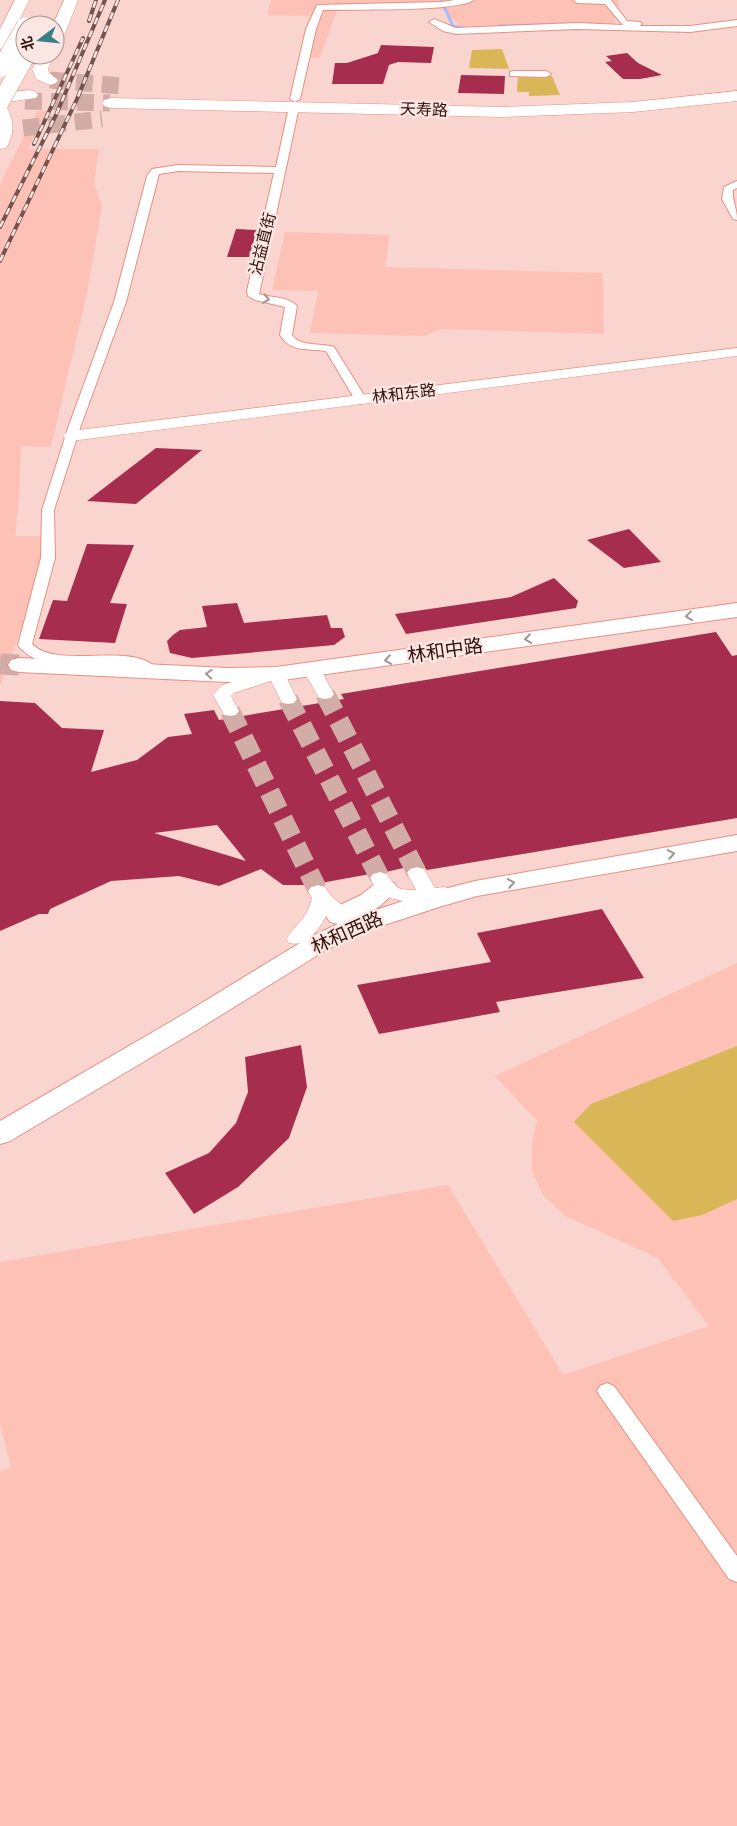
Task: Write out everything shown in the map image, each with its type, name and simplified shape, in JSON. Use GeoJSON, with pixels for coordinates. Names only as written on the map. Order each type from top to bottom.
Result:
{"type":"FeatureCollection","features":[{"type":"Feature","properties":{"kind":"highway"},"geometry":{"type":"LineString","coordinates":[[0,44],[22,0]]}},
{"type":"Feature","properties":{"kind":"highway"},"geometry":{"type":"LineString","coordinates":[[64,15],[70,0]]}},
{"type":"Feature","properties":{"kind":"highway"},"geometry":{"type":"LineString","coordinates":[[9,27],[15,33]]}},
{"type":"Feature","properties":{"kind":"highway"},"geometry":{"type":"LineString","coordinates":[[0,69],[15,43]]}},
{"type":"Feature","properties":{"kind":"highway"},"geometry":{"type":"LineString","coordinates":[[0,57],[15,61]]}},
{"type":"Feature","properties":{"kind":"highway"},"geometry":{"type":"LineString","coordinates":[[0,143],[4,135],[4,116],[1,99],[21,65]]}},
{"type":"Feature","properties":{"kind":"highway"},"geometry":{"type":"LineString","coordinates":[[42,65],[40,69],[42,76],[50,80]]}},
{"type":"Feature","properties":{"kind":"highway"},"geometry":{"type":"LineString","coordinates":[[667,99],[737,85]]}},
{"type":"Feature","properties":{"kind":"highway"},"geometry":{"type":"LineString","coordinates":[[141,88],[295,103]]}},
{"type":"Feature","properties":{"kind":"highway","name":"天寿路"},"geometry":{"type":"LineString","coordinates":[[667,99],[737,89]]}},
{"type":"Feature","properties":{"kind":"highway","name":"天寿路"},"geometry":{"type":"LineString","coordinates":[[111,99],[421,106],[535,111],[667,99],[737,96]]}},
{"type":"Feature","properties":{"kind":"highway"},"geometry":{"type":"LineString","coordinates":[[1,99],[27,98]]}},
{"type":"Feature","properties":{"kind":"highway"},"geometry":{"type":"LineString","coordinates":[[667,99],[737,100]]}},
{"type":"Feature","properties":{"kind":"highway"},"geometry":{"type":"LineString","coordinates":[[102,119],[295,103]]}},
{"type":"Feature","properties":{"kind":"highway"},"geometry":{"type":"LineString","coordinates":[[0,143],[11,134],[23,128]]}},
{"type":"Feature","properties":{"kind":"main road","name":"林和中路"},"geometry":{"type":"LineString","coordinates":[[19,665],[227,675],[276,674],[737,610]]}},
{"type":"Feature","properties":{"kind":"main road","name":"林和西路"},"geometry":{"type":"LineString","coordinates":[[0,1118],[209,996],[296,939],[385,894],[475,889],[737,843]]}},
{"type":"Feature","properties":{"kind":"main road","name":"林和西路"},"geometry":{"type":"LineString","coordinates":[[0,1134],[204,1014],[317,944],[354,926],[385,894]]}},
{"type":"Feature","properties":{"kind":"street","name":"沾益直街"},"geometry":{"type":"LineString","coordinates":[[359,397],[330,349],[302,346],[293,344],[288,340],[286,335],[291,306],[286,303],[254,296],[253,284],[281,170],[311,29],[320,7],[442,5],[470,0]]}},
{"type":"Feature","properties":{"kind":"street"},"geometry":{"type":"LineString","coordinates":[[577,0],[608,2],[624,23],[654,26],[688,26],[737,18]]}},
{"type":"Feature","properties":{"kind":"street"},"geometry":{"type":"LineString","coordinates":[[434,22],[446,29],[456,31],[578,26],[690,29],[737,23]]}},
{"type":"Feature","properties":{"kind":"street"},"geometry":{"type":"LineString","coordinates":[[513,74],[546,74]]}},
{"type":"Feature","properties":{"kind":"street"},"geometry":{"type":"LineString","coordinates":[[152,671],[126,661],[53,658],[34,654],[28,650],[25,644],[48,558],[48,510],[73,432],[120,302],[152,176],[156,171],[178,168],[281,170]]}},
{"type":"Feature","properties":{"kind":"street"},"geometry":{"type":"LineString","coordinates":[[737,184],[728,189],[727,199],[737,217]]}},
{"type":"Feature","properties":{"kind":"street","name":"林和东路"},"geometry":{"type":"LineString","coordinates":[[359,397],[737,347]]}},
{"type":"Feature","properties":{"kind":"street","name":"林和东路"},"geometry":{"type":"LineString","coordinates":[[73,432],[737,352]]}},
{"type":"Feature","properties":{"kind":"street"},"geometry":{"type":"LineString","coordinates":[[312,670],[325,694]]}},
{"type":"Feature","properties":{"kind":"street"},"geometry":{"type":"LineString","coordinates":[[230,711],[222,695],[228,689],[276,674],[288,699]]}},
{"type":"Feature","properties":{"kind":"street"},"geometry":{"type":"LineString","coordinates":[[417,873],[429,895]]}},
{"type":"Feature","properties":{"kind":"street"},"geometry":{"type":"LineString","coordinates":[[385,894],[403,896],[429,895],[475,889]]}},
{"type":"Feature","properties":{"kind":"street"},"geometry":{"type":"LineString","coordinates":[[296,939],[314,922],[319,914],[319,894],[333,911],[344,914]]}},
{"type":"Feature","properties":{"kind":"street"},"geometry":{"type":"LineString","coordinates":[[608,1390],[737,1573]]}},
{"type":"Feature","properties":{"kind":"shaded area"},"geometry":{"type":"Polygon","coordinates":[[[271,0],[619,0],[614,23],[460,26],[442,9],[337,9],[320,58],[299,57],[313,16],[267,15],[271,0]]]}},
{"type":"Feature","properties":{"kind":"shaded area"},"geometry":{"type":"Polygon","coordinates":[[[502,49],[509,69],[469,68],[472,50],[502,49]]]}},
{"type":"Feature","properties":{"kind":"shaded area"},"geometry":{"type":"Polygon","coordinates":[[[518,75],[552,76],[560,95],[529,96],[529,92],[517,92],[518,75]]]}},
{"type":"Feature","properties":{"kind":"shaded area"},"geometry":{"type":"Polygon","coordinates":[[[37,111],[49,111],[28,149],[99,149],[94,183],[102,206],[87,293],[51,447],[21,446],[15,536],[44,536],[37,587],[0,686],[0,184],[37,111]]]}},
{"type":"Feature","properties":{"kind":"shaded area"},"geometry":{"type":"Polygon","coordinates":[[[285,232],[390,235],[385,267],[603,273],[604,334],[441,329],[424,336],[310,333],[318,291],[272,290],[285,232]]]}},
{"type":"Feature","properties":{"kind":"shaded area"},"geometry":{"type":"Polygon","coordinates":[[[737,963],[737,1826],[0,1826],[0,1471],[11,1468],[0,1423],[0,1262],[448,1185],[563,1375],[709,1326],[658,1258],[565,1216],[543,1195],[532,1171],[532,1143],[537,1121],[495,1076],[737,963]]]}},
{"type":"Feature","properties":{"kind":"shaded area"},"geometry":{"type":"Polygon","coordinates":[[[737,1046],[737,1199],[702,1215],[673,1221],[574,1122],[591,1104],[737,1046]]]}},
{"type":"Feature","properties":{"kind":"building"},"geometry":{"type":"Polygon","coordinates":[[[381,45],[434,47],[431,63],[398,62],[389,65],[383,84],[332,84],[335,63],[347,63],[378,53],[381,45]]]}},
{"type":"Feature","properties":{"kind":"building"},"geometry":{"type":"Polygon","coordinates":[[[627,53],[638,63],[662,75],[640,79],[623,79],[605,62],[612,61],[606,56],[627,53]]]}},
{"type":"Feature","properties":{"kind":"building"},"geometry":{"type":"Polygon","coordinates":[[[461,75],[505,76],[504,94],[458,93],[461,75]]]}},
{"type":"Feature","properties":{"kind":"building"},"geometry":{"type":"Polygon","coordinates":[[[236,229],[257,230],[249,257],[227,257],[236,229]]]}},
{"type":"Feature","properties":{"kind":"building"},"geometry":{"type":"Polygon","coordinates":[[[156,448],[202,450],[136,504],[87,501],[156,448]]]}},
{"type":"Feature","properties":{"kind":"building"},"geometry":{"type":"Polygon","coordinates":[[[629,529],[661,562],[624,568],[587,540],[629,529]]]}},
{"type":"Feature","properties":{"kind":"building"},"geometry":{"type":"Polygon","coordinates":[[[87,544],[134,545],[110,603],[127,604],[115,643],[39,639],[53,600],[67,601],[87,544]]]}},
{"type":"Feature","properties":{"kind":"building"},"geometry":{"type":"Polygon","coordinates":[[[554,578],[578,601],[576,608],[406,634],[395,614],[511,597],[554,578]]]}},
{"type":"Feature","properties":{"kind":"building"},"geometry":{"type":"Polygon","coordinates":[[[237,603],[244,623],[327,615],[331,628],[342,628],[345,637],[334,645],[192,658],[170,653],[167,641],[180,630],[207,627],[202,606],[237,603]]]}},
{"type":"Feature","properties":{"kind":"building"},"geometry":{"type":"Polygon","coordinates":[[[716,632],[732,656],[737,655],[737,818],[427,870],[422,865],[416,865],[386,872],[379,870],[370,874],[310,885],[283,885],[261,869],[219,886],[179,876],[111,881],[50,909],[48,914],[39,914],[0,931],[0,701],[35,703],[62,728],[104,730],[91,772],[137,760],[168,737],[192,734],[184,714],[214,710],[219,720],[344,699],[341,694],[716,632]],[[217,825],[154,833],[246,861],[217,825]]]}},
{"type":"Feature","properties":{"kind":"building"},"geometry":{"type":"Polygon","coordinates":[[[602,909],[644,978],[496,1002],[500,1012],[379,1034],[357,985],[491,962],[477,933],[602,909]]]}},
{"type":"Feature","properties":{"kind":"building"},"geometry":{"type":"Polygon","coordinates":[[[301,1045],[307,1087],[289,1138],[238,1187],[194,1214],[165,1173],[209,1153],[236,1123],[248,1092],[245,1057],[301,1045]]]}},
{"type":"Feature","properties":{"kind":"waterway"},"geometry":{"type":"LineString","coordinates":[[441,0],[453,26],[463,28]]}},
{"type":"Feature","properties":{"kind":"waterway"},"geometry":{"type":"LineString","coordinates":[[499,26],[568,24]]}},
{"type":"Feature","properties":{"kind":"tunnel"},"geometry":{"type":"LineString","coordinates":[[50,80],[122,86]]}},
{"type":"Feature","properties":{"kind":"tunnel"},"geometry":{"type":"LineString","coordinates":[[25,101],[110,103]]}},
{"type":"Feature","properties":{"kind":"tunnel"},"geometry":{"type":"LineString","coordinates":[[23,128],[102,119]]}},
{"type":"Feature","properties":{"kind":"tunnel"},"geometry":{"type":"LineString","coordinates":[[0,664],[19,665]]}},
{"type":"Feature","properties":{"kind":"tunnel"},"geometry":{"type":"LineString","coordinates":[[325,694],[417,873]]}},
{"type":"Feature","properties":{"kind":"tunnel"},"geometry":{"type":"LineString","coordinates":[[288,699],[380,878]]}},
{"type":"Feature","properties":{"kind":"tunnel"},"geometry":{"type":"LineString","coordinates":[[230,711],[317,889]]}},
{"type":"Feature","properties":{"kind":"railway"},"geometry":{"type":"LineString","coordinates":[[89,21],[96,0]]}},
{"type":"Feature","properties":{"kind":"railway"},"geometry":{"type":"LineString","coordinates":[[0,227],[56,115],[105,0]]}},
{"type":"Feature","properties":{"kind":"railway"},"geometry":{"type":"LineString","coordinates":[[0,261],[77,99],[118,0]]}},
{"type":"Feature","properties":{"kind":"railway"},"geometry":{"type":"LineString","coordinates":[[34,144],[83,38]]}}]}
